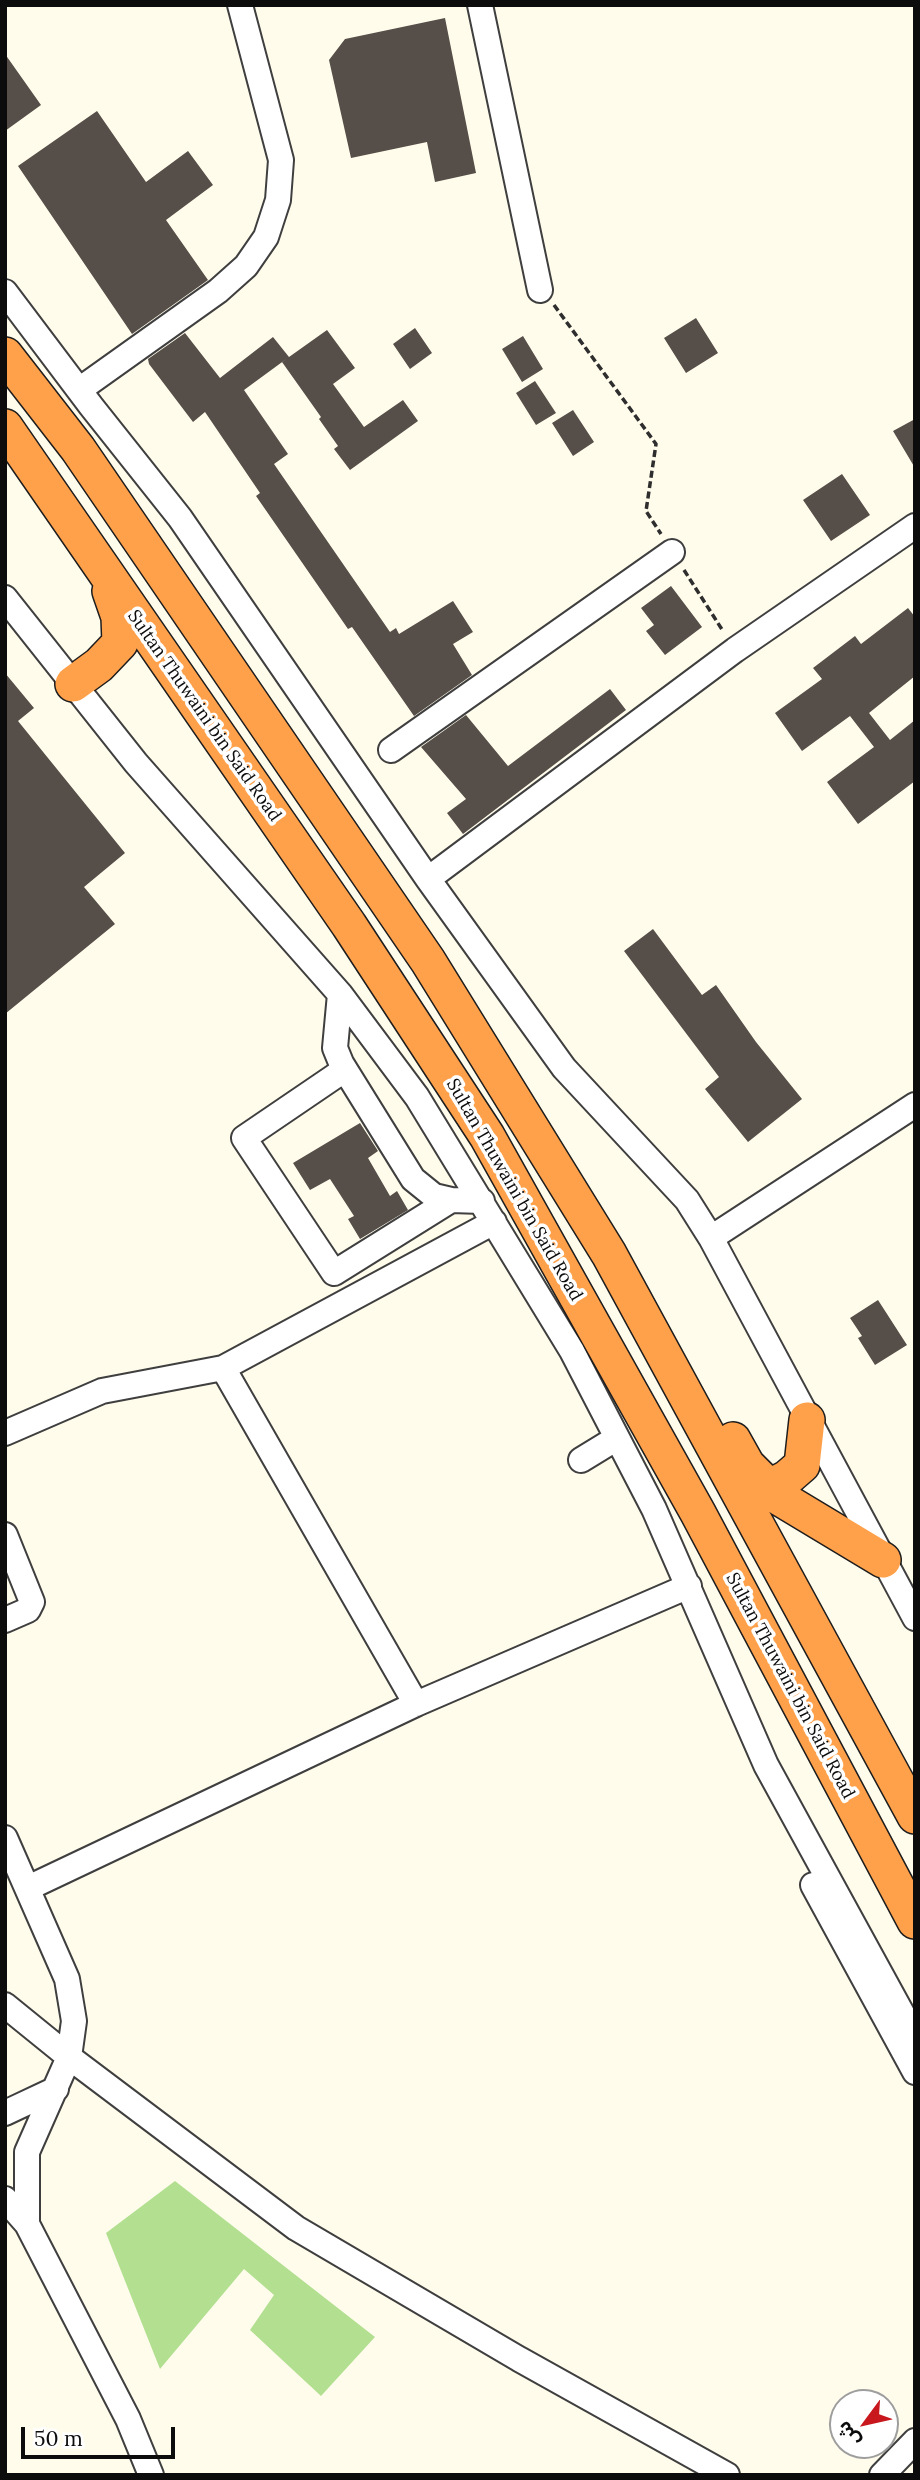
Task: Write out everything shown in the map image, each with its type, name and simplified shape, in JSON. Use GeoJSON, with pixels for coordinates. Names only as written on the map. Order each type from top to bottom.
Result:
{"type":"FeatureCollection","features":[{"type":"Feature","properties":{"kind":"highway"},"geometry":{"type":"LineString","coordinates":[[5,355],[78,449],[428,961],[609,1254],[915,1816]]}},
{"type":"Feature","properties":{"kind":"highway","name":"Sultan Thuwaini bin Said Road"},"geometry":{"type":"LineString","coordinates":[[5,427],[349,925],[487,1136],[698,1513],[915,1921]]}},
{"type":"Feature","properties":{"kind":"highway"},"geometry":{"type":"LineString","coordinates":[[73,684],[99,665],[120,643],[119,617],[103,571]]}},
{"type":"Feature","properties":{"kind":"highway"},"geometry":{"type":"LineString","coordinates":[[428,961],[522,1074],[573,1158],[747,1465],[768,1488],[883,1560]]}},
{"type":"Feature","properties":{"kind":"highway"},"geometry":{"type":"LineString","coordinates":[[768,1488],[787,1478],[802,1465],[807,1420]]}},
{"type":"Feature","properties":{"kind":"street"},"geometry":{"type":"LineString","coordinates":[[79,390],[218,291],[246,266],[266,237],[278,201],[281,160],[240,5]]}},
{"type":"Feature","properties":{"kind":"street"},"geometry":{"type":"LineString","coordinates":[[480,5],[540,290]]}},
{"type":"Feature","properties":{"kind":"street"},"geometry":{"type":"LineString","coordinates":[[5,292],[180,518],[244,607],[428,879],[564,1068],[608,1119],[658,1166],[687,1200],[711,1238],[915,1618]]}},
{"type":"Feature","properties":{"kind":"street"},"geometry":{"type":"LineString","coordinates":[[428,879],[735,650],[915,526]]}},
{"type":"Feature","properties":{"kind":"street"},"geometry":{"type":"LineString","coordinates":[[391,750],[672,552]]}},
{"type":"Feature","properties":{"kind":"street"},"geometry":{"type":"LineString","coordinates":[[5,598],[198,836],[340,994],[417,1097],[572,1351],[654,1509],[765,1765],[915,2037]]}},
{"type":"Feature","properties":{"kind":"street"},"geometry":{"type":"LineString","coordinates":[[340,994],[335,1048],[344,1070],[244,1138],[334,1273],[451,1200]]}},
{"type":"Feature","properties":{"kind":"street"},"geometry":{"type":"LineString","coordinates":[[341,1063],[413,1179],[434,1196],[488,1212]]}},
{"type":"Feature","properties":{"kind":"street"},"geometry":{"type":"LineString","coordinates":[[711,1238],[915,1105]]}},
{"type":"Feature","properties":{"kind":"street"},"geometry":{"type":"LineString","coordinates":[[5,1433],[102,1391],[223,1368],[488,1212]]}},
{"type":"Feature","properties":{"kind":"street"},"geometry":{"type":"LineString","coordinates":[[223,1368],[416,1704]]}},
{"type":"Feature","properties":{"kind":"street"},"geometry":{"type":"LineString","coordinates":[[581,1460],[617,1438]]}},
{"type":"Feature","properties":{"kind":"street"},"geometry":{"type":"LineString","coordinates":[[5,1535],[32,1602],[28,1610],[5,1620]]}},
{"type":"Feature","properties":{"kind":"street"},"geometry":{"type":"LineString","coordinates":[[28,1888],[416,1704],[689,1586]]}},
{"type":"Feature","properties":{"kind":"street"},"geometry":{"type":"LineString","coordinates":[[765,1765],[771,1792],[787,1837],[915,2072]]}},
{"type":"Feature","properties":{"kind":"street"},"geometry":{"type":"LineString","coordinates":[[5,1838],[67,1979],[74,2021],[69,2057],[27,2152],[27,2224]]}},
{"type":"Feature","properties":{"kind":"street"},"geometry":{"type":"LineString","coordinates":[[5,2005],[69,2057],[296,2228],[519,2359],[727,2475]]}},
{"type":"Feature","properties":{"kind":"street"},"geometry":{"type":"LineString","coordinates":[[881,2012],[915,2058]]}},
{"type":"Feature","properties":{"kind":"street"},"geometry":{"type":"LineString","coordinates":[[5,2113],[56,2090]]}},
{"type":"Feature","properties":{"kind":"street"},"geometry":{"type":"LineString","coordinates":[[5,2199],[27,2224],[128,2419],[151,2475]]}},
{"type":"Feature","properties":{"kind":"street"},"geometry":{"type":"LineString","coordinates":[[882,2475],[915,2441]]}},
{"type":"Feature","properties":{"kind":"path"},"geometry":{"type":"LineString","coordinates":[[540,290],[566,317],[656,444],[646,511],[735,650]]}},
{"type":"Feature","properties":{"kind":"green space"},"geometry":{"type":"Polygon","coordinates":[[[175,2181],[375,2337],[321,2396],[250,2330],[274,2295],[244,2269],[160,2369],[106,2233],[175,2181]]]}},
{"type":"Feature","properties":{"kind":"building"},"geometry":{"type":"Polygon","coordinates":[[[445,18],[476,173],[435,182],[427,142],[351,158],[329,60],[345,39],[445,18]]]}},
{"type":"Feature","properties":{"kind":"building"},"geometry":{"type":"Polygon","coordinates":[[[5,54],[41,105],[5,131],[5,54]]]}},
{"type":"Feature","properties":{"kind":"building"},"geometry":{"type":"Polygon","coordinates":[[[97,111],[146,182],[188,151],[213,185],[166,220],[208,280],[132,334],[18,166],[97,111]]]}},
{"type":"Feature","properties":{"kind":"building"},"geometry":{"type":"Polygon","coordinates":[[[696,318],[718,353],[686,373],[664,338],[696,318]]]}},
{"type":"Feature","properties":{"kind":"building"},"geometry":{"type":"Polygon","coordinates":[[[415,328],[432,353],[410,369],[393,344],[415,328]]]}},
{"type":"Feature","properties":{"kind":"building"},"geometry":{"type":"Polygon","coordinates":[[[327,330],[355,368],[333,384],[364,427],[403,400],[418,421],[350,470],[334,449],[338,446],[319,419],[321,417],[282,362],[327,330]]]}},
{"type":"Feature","properties":{"kind":"building"},"geometry":{"type":"Polygon","coordinates":[[[185,333],[220,378],[273,337],[289,357],[244,390],[288,454],[274,464],[390,632],[396,628],[399,634],[453,601],[473,632],[453,644],[472,675],[414,716],[352,627],[348,629],[256,496],[260,493],[205,412],[193,422],[149,364],[148,359],[185,333]]]}},
{"type":"Feature","properties":{"kind":"building"},"geometry":{"type":"Polygon","coordinates":[[[523,336],[543,369],[522,382],[502,349],[523,336]]]}},
{"type":"Feature","properties":{"kind":"building"},"geometry":{"type":"Polygon","coordinates":[[[535,381],[556,413],[536,425],[516,393],[535,381]]]}},
{"type":"Feature","properties":{"kind":"building"},"geometry":{"type":"Polygon","coordinates":[[[573,410],[594,442],[573,456],[552,423],[573,410]]]}},
{"type":"Feature","properties":{"kind":"building"},"geometry":{"type":"Polygon","coordinates":[[[915,419],[915,468],[893,431],[915,419]]]}},
{"type":"Feature","properties":{"kind":"building"},"geometry":{"type":"Polygon","coordinates":[[[842,474],[870,515],[831,541],[803,500],[842,474]]]}},
{"type":"Feature","properties":{"kind":"building"},"geometry":{"type":"Polygon","coordinates":[[[671,586],[702,627],[665,655],[646,631],[654,625],[641,608],[671,586]]]}},
{"type":"Feature","properties":{"kind":"building"},"geometry":{"type":"Polygon","coordinates":[[[908,608],[915,617],[915,676],[869,713],[890,740],[915,720],[915,781],[858,824],[827,782],[874,747],[850,716],[802,751],[775,713],[822,679],[813,668],[855,636],[861,644],[908,608]]]}},
{"type":"Feature","properties":{"kind":"building"},"geometry":{"type":"Polygon","coordinates":[[[5,673],[34,708],[18,721],[125,853],[84,887],[115,924],[5,1014],[5,673]]]}},
{"type":"Feature","properties":{"kind":"building"},"geometry":{"type":"Polygon","coordinates":[[[610,689],[626,710],[463,834],[447,813],[466,799],[421,747],[466,715],[508,766],[610,689]]]}},
{"type":"Feature","properties":{"kind":"building"},"geometry":{"type":"Polygon","coordinates":[[[653,929],[702,995],[716,985],[756,1042],[802,1099],[748,1142],[705,1089],[719,1077],[624,951],[653,929]]]}},
{"type":"Feature","properties":{"kind":"building"},"geometry":{"type":"Polygon","coordinates":[[[360,1123],[378,1151],[368,1158],[390,1196],[397,1191],[408,1210],[360,1239],[348,1219],[354,1216],[330,1179],[310,1190],[293,1163],[360,1123]]]}},
{"type":"Feature","properties":{"kind":"building"},"geometry":{"type":"Polygon","coordinates":[[[878,1300],[907,1345],[875,1365],[858,1338],[862,1336],[850,1318],[878,1300]]]}}]}
